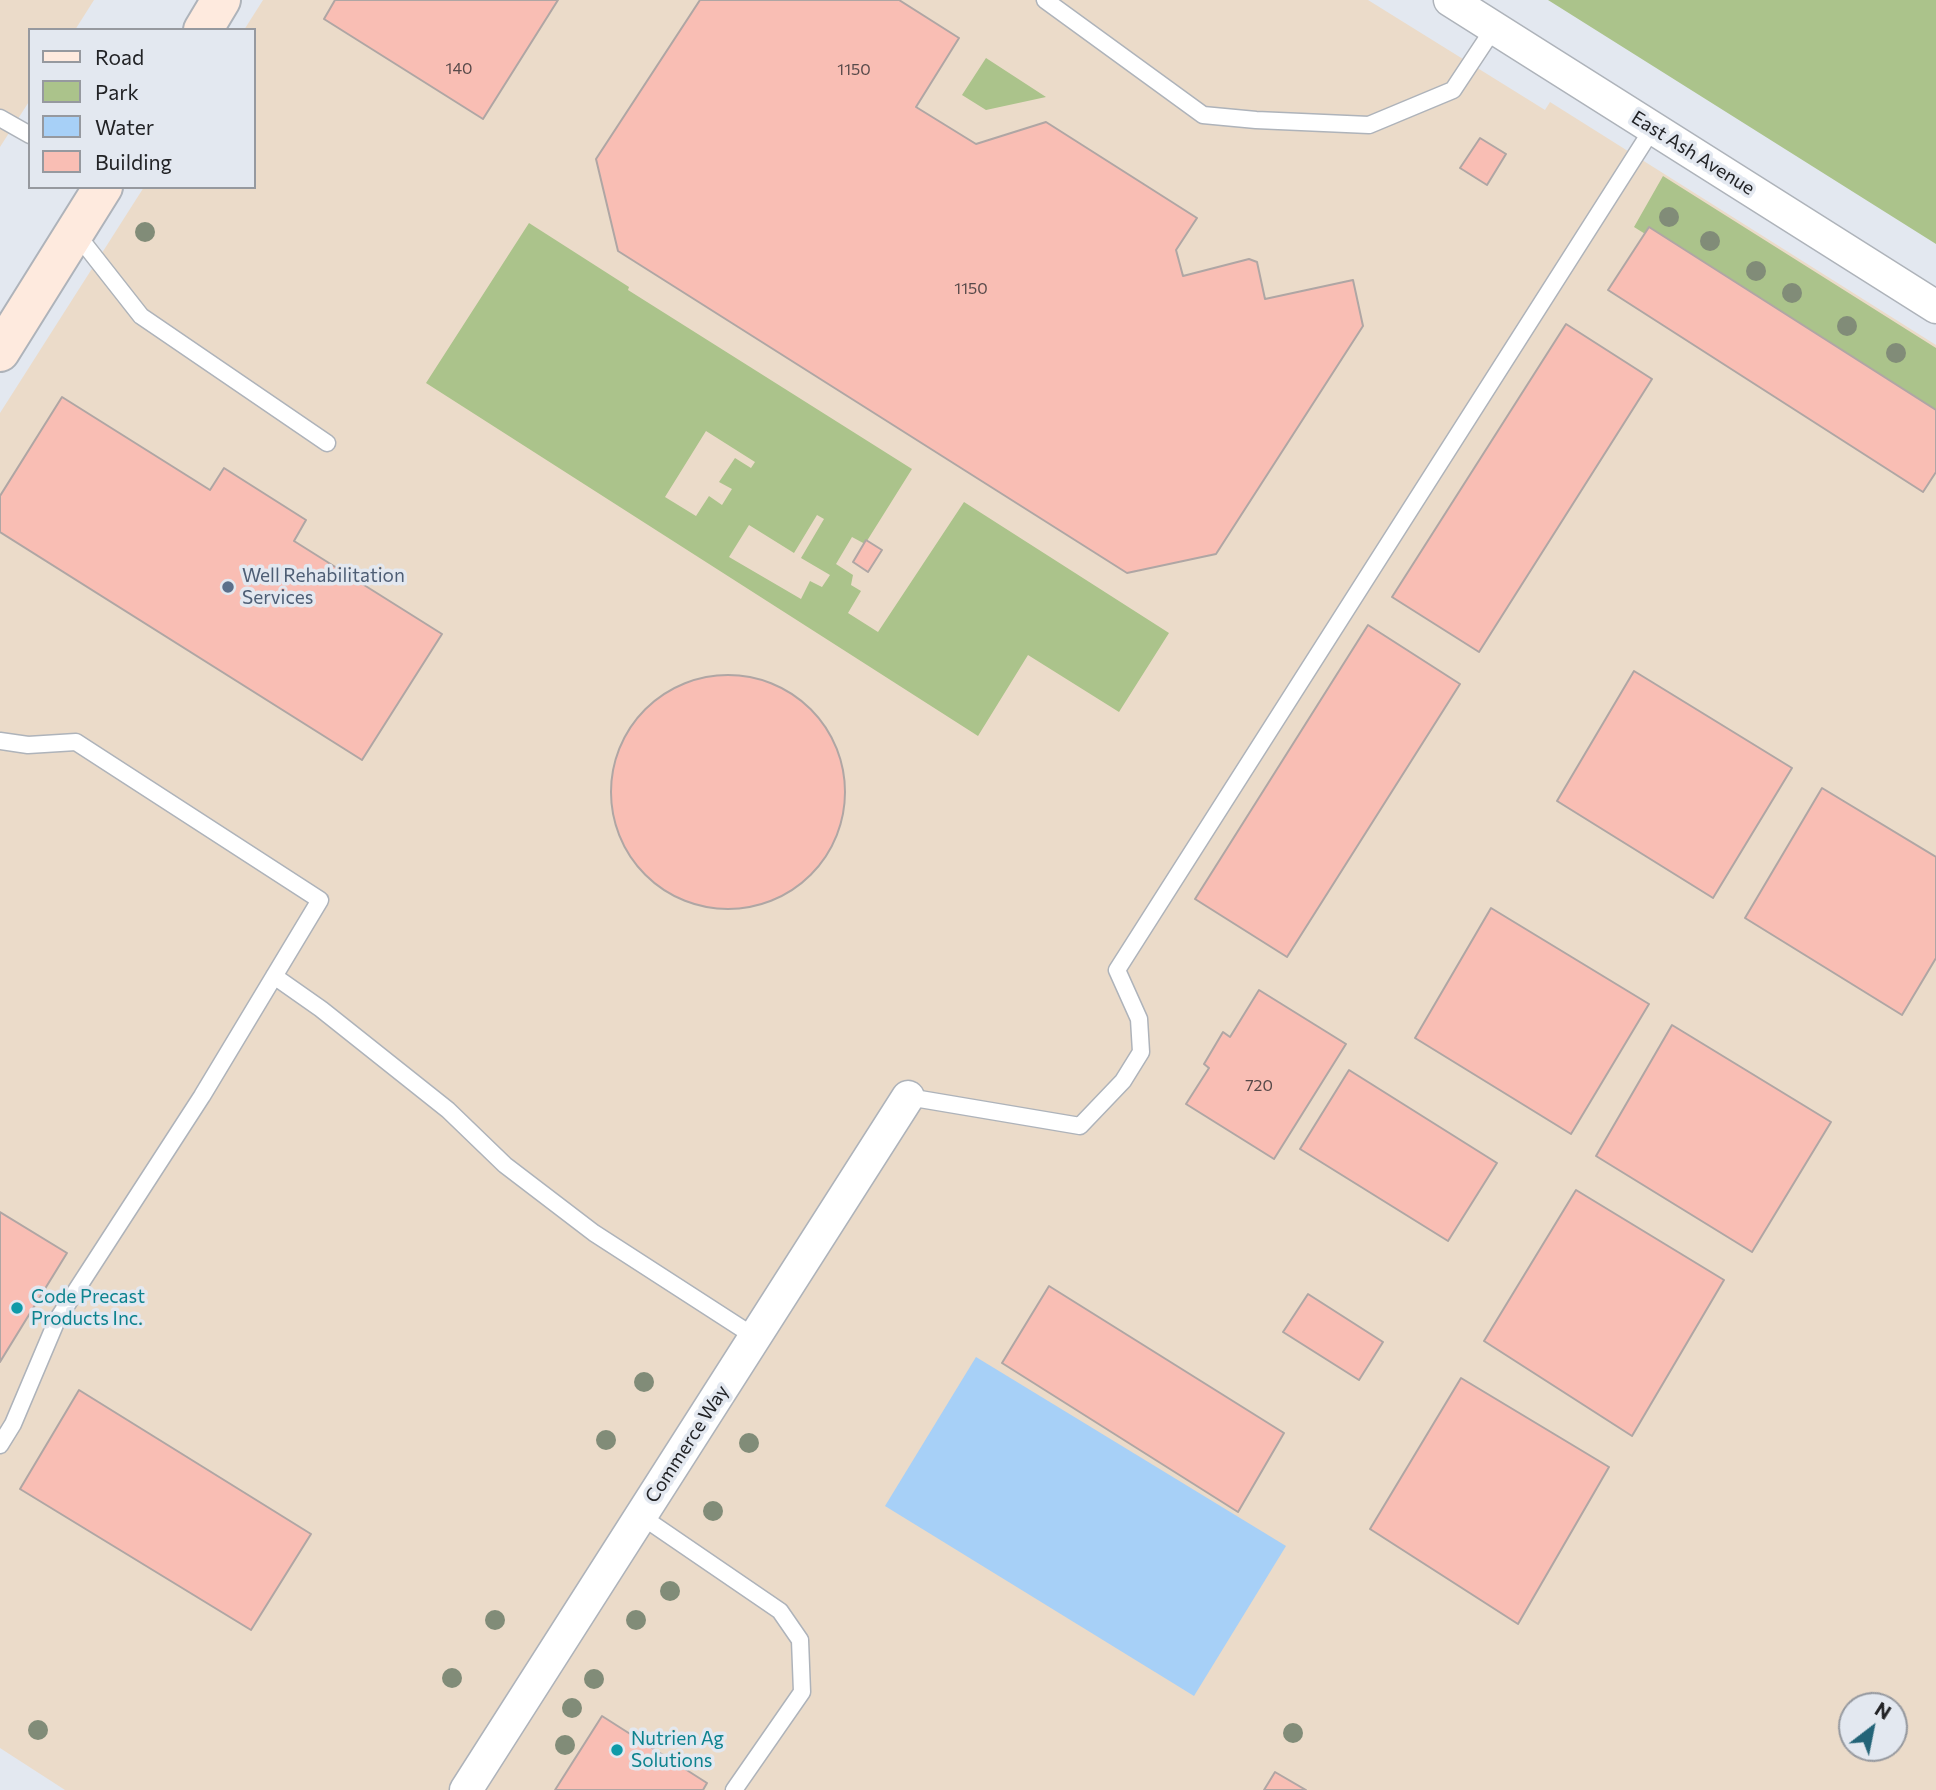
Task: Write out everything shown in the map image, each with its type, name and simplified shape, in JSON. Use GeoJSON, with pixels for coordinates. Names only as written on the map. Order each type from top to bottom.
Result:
{"type":"FeatureCollection","features":[{"type":"Feature","properties":{"kind":"main road"},"geometry":{"type":"LineString","coordinates":[[203,28],[221,0]]}},
{"type":"Feature","properties":{"kind":"main road"},"geometry":{"type":"LineString","coordinates":[[0,352],[102,189]]}},
{"type":"Feature","properties":{"kind":"street","name":"East Ash Avenue"},"geometry":{"type":"LineString","coordinates":[[1450,0],[1936,307]]}},
{"type":"Feature","properties":{"kind":"street","name":"Commerce Way"},"geometry":{"type":"LineString","coordinates":[[466,1790],[908,1097]]}},
{"type":"Feature","properties":{"kind":"lane"},"geometry":{"type":"LineString","coordinates":[[1045,0],[1202,115],[1256,120],[1369,125],[1453,90],[1494,28]]}},
{"type":"Feature","properties":{"kind":"lane"},"geometry":{"type":"LineString","coordinates":[[0,118],[28,134]]}},
{"type":"Feature","properties":{"kind":"lane"},"geometry":{"type":"LineString","coordinates":[[908,1097],[1080,1126],[1123,1081],[1141,1052],[1139,1018],[1117,970],[1653,128]]}},
{"type":"Feature","properties":{"kind":"lane"},"geometry":{"type":"LineString","coordinates":[[75,232],[141,316],[327,443]]}},
{"type":"Feature","properties":{"kind":"lane"},"geometry":{"type":"LineString","coordinates":[[0,741],[27,745],[76,741],[320,901],[202,1096],[57,1320],[13,1423],[0,1445]]}},
{"type":"Feature","properties":{"kind":"lane"},"geometry":{"type":"LineString","coordinates":[[274,976],[448,1110],[505,1166],[594,1233],[755,1337]]}},
{"type":"Feature","properties":{"kind":"lane"},"geometry":{"type":"LineString","coordinates":[[641,1516],[780,1611],[800,1640],[802,1692],[734,1790]]}},
{"type":"Feature","properties":{"kind":"shaded area"},"geometry":{"type":"Polygon","coordinates":[[[0,0],[94,0],[76,28],[28,28],[28,103],[0,147],[0,0]]]}},
{"type":"Feature","properties":{"kind":"shaded area"},"geometry":{"type":"Polygon","coordinates":[[[263,0],[1368,0],[1545,110],[1550,102],[1936,345],[1936,1790],[65,1790],[0,1748],[0,413],[143,189],[256,189],[256,28],[245,28],[263,0]]]}},
{"type":"Feature","properties":{"kind":"green space"},"geometry":{"type":"Polygon","coordinates":[[[1548,0],[1936,0],[1936,244],[1548,0]]]}},
{"type":"Feature","properties":{"kind":"green space"},"geometry":{"type":"Polygon","coordinates":[[[986,58],[1046,97],[986,110],[962,95],[986,58]]]}},
{"type":"Feature","properties":{"kind":"green space"},"geometry":{"type":"Polygon","coordinates":[[[1663,176],[1936,348],[1936,415],[1634,227],[1663,176]]]}},
{"type":"Feature","properties":{"kind":"green space"},"geometry":{"type":"Polygon","coordinates":[[[529,223],[629,287],[628,290],[912,469],[865,544],[852,537],[836,564],[853,575],[851,585],[861,591],[848,613],[878,632],[964,502],[1169,633],[1119,712],[1028,655],[978,736],[426,383],[529,223]],[[706,431],[665,497],[696,516],[709,496],[722,505],[732,489],[719,482],[735,458],[751,468],[755,462],[706,431]],[[817,515],[794,553],[749,525],[729,557],[801,599],[810,581],[822,587],[830,575],[801,558],[824,519],[817,515]]]}},
{"type":"Feature","properties":{"kind":"water"},"geometry":{"type":"Polygon","coordinates":[[[976,1357],[1286,1546],[1194,1696],[885,1506],[976,1357]]]}},
{"type":"Feature","properties":{"kind":"building"},"geometry":{"type":"Polygon","coordinates":[[[335,0],[558,0],[483,119],[324,19],[335,0]]]}},
{"type":"Feature","properties":{"kind":"building"},"geometry":{"type":"Polygon","coordinates":[[[700,0],[899,0],[959,38],[916,107],[976,144],[1046,122],[1197,218],[1176,250],[1183,276],[1249,259],[1257,262],[1265,299],[1353,280],[1363,326],[1216,554],[1127,573],[618,251],[596,159],[700,0]]]}},
{"type":"Feature","properties":{"kind":"building"},"geometry":{"type":"Polygon","coordinates":[[[1480,138],[1506,154],[1487,185],[1460,168],[1480,138]]]}},
{"type":"Feature","properties":{"kind":"building"},"geometry":{"type":"Polygon","coordinates":[[[1649,227],[1936,410],[1936,472],[1923,492],[1608,290],[1649,227]]]}},
{"type":"Feature","properties":{"kind":"building"},"geometry":{"type":"Polygon","coordinates":[[[1566,324],[1652,379],[1479,652],[1392,597],[1566,324]]]}},
{"type":"Feature","properties":{"kind":"building","name":"Well Rehabilitation Services"},"geometry":{"type":"Polygon","coordinates":[[[62,397],[210,490],[224,468],[306,520],[294,541],[442,634],[362,760],[0,532],[0,496],[62,397]]]}},
{"type":"Feature","properties":{"kind":"building"},"geometry":{"type":"Polygon","coordinates":[[[866,540],[882,550],[868,572],[853,562],[866,540]]]}},
{"type":"Feature","properties":{"kind":"building"},"geometry":{"type":"Polygon","coordinates":[[[1368,625],[1460,684],[1287,957],[1195,899],[1368,625]]]}},
{"type":"Feature","properties":{"kind":"building"},"geometry":{"type":"Polygon","coordinates":[[[1634,671],[1792,768],[1713,898],[1557,801],[1634,671]]]}},
{"type":"Feature","properties":{"kind":"building"},"geometry":{"type":"Polygon","coordinates":[[[717,675],[739,675],[773,684],[793,694],[811,709],[826,727],[836,747],[843,769],[843,815],[836,837],[826,857],[811,875],[793,890],[762,904],[739,909],[717,909],[694,904],[663,890],[637,866],[616,826],[611,803],[611,781],[616,758],[630,727],[654,701],[694,680],[717,675]]]}},
{"type":"Feature","properties":{"kind":"building"},"geometry":{"type":"Polygon","coordinates":[[[1822,788],[1936,857],[1936,958],[1902,1015],[1745,918],[1822,788]]]}},
{"type":"Feature","properties":{"kind":"building"},"geometry":{"type":"Polygon","coordinates":[[[1491,908],[1649,1004],[1571,1134],[1415,1038],[1491,908]]]}},
{"type":"Feature","properties":{"kind":"building"},"geometry":{"type":"Polygon","coordinates":[[[1259,990],[1346,1044],[1274,1159],[1186,1104],[1209,1068],[1204,1064],[1223,1032],[1230,1037],[1259,990]]]}},
{"type":"Feature","properties":{"kind":"building"},"geometry":{"type":"Polygon","coordinates":[[[1672,1025],[1831,1122],[1752,1252],[1596,1156],[1672,1025]]]}},
{"type":"Feature","properties":{"kind":"building"},"geometry":{"type":"Polygon","coordinates":[[[1349,1070],[1497,1163],[1448,1241],[1300,1149],[1349,1070]]]}},
{"type":"Feature","properties":{"kind":"building"},"geometry":{"type":"Polygon","coordinates":[[[1576,1190],[1724,1280],[1632,1436],[1484,1341],[1576,1190]]]}},
{"type":"Feature","properties":{"kind":"building","name":"Code Precast Products Inc."},"geometry":{"type":"Polygon","coordinates":[[[0,1212],[67,1253],[0,1362],[0,1212]]]}},
{"type":"Feature","properties":{"kind":"building"},"geometry":{"type":"Polygon","coordinates":[[[1049,1286],[1284,1433],[1238,1512],[1002,1363],[1049,1286]]]}},
{"type":"Feature","properties":{"kind":"building"},"geometry":{"type":"Polygon","coordinates":[[[1308,1294],[1383,1342],[1359,1380],[1283,1332],[1308,1294]]]}},
{"type":"Feature","properties":{"kind":"building"},"geometry":{"type":"Polygon","coordinates":[[[1461,1378],[1609,1467],[1518,1624],[1370,1529],[1461,1378]]]}},
{"type":"Feature","properties":{"kind":"building"},"geometry":{"type":"Polygon","coordinates":[[[79,1390],[311,1534],[251,1630],[20,1489],[79,1390]]]}},
{"type":"Feature","properties":{"kind":"building","name":"Nutrien Ag Solutions"},"geometry":{"type":"Polygon","coordinates":[[[602,1716],[707,1783],[703,1790],[555,1790],[602,1716]]]}},
{"type":"Feature","properties":{"kind":"building"},"geometry":{"type":"Polygon","coordinates":[[[1275,1772],[1306,1790],[1264,1790],[1275,1772]]]}},
{"type":"Feature","properties":{"kind":"place","name":"Well Rehabilitation Services"},"geometry":{"type":"Point","coordinates":[228,587]}},
{"type":"Feature","properties":{"kind":"place","name":"Code Precast Products Inc."},"geometry":{"type":"Point","coordinates":[17,1308]}},
{"type":"Feature","properties":{"kind":"place","name":"Nutrien Ag Solutions"},"geometry":{"type":"Point","coordinates":[617,1750]}}]}
